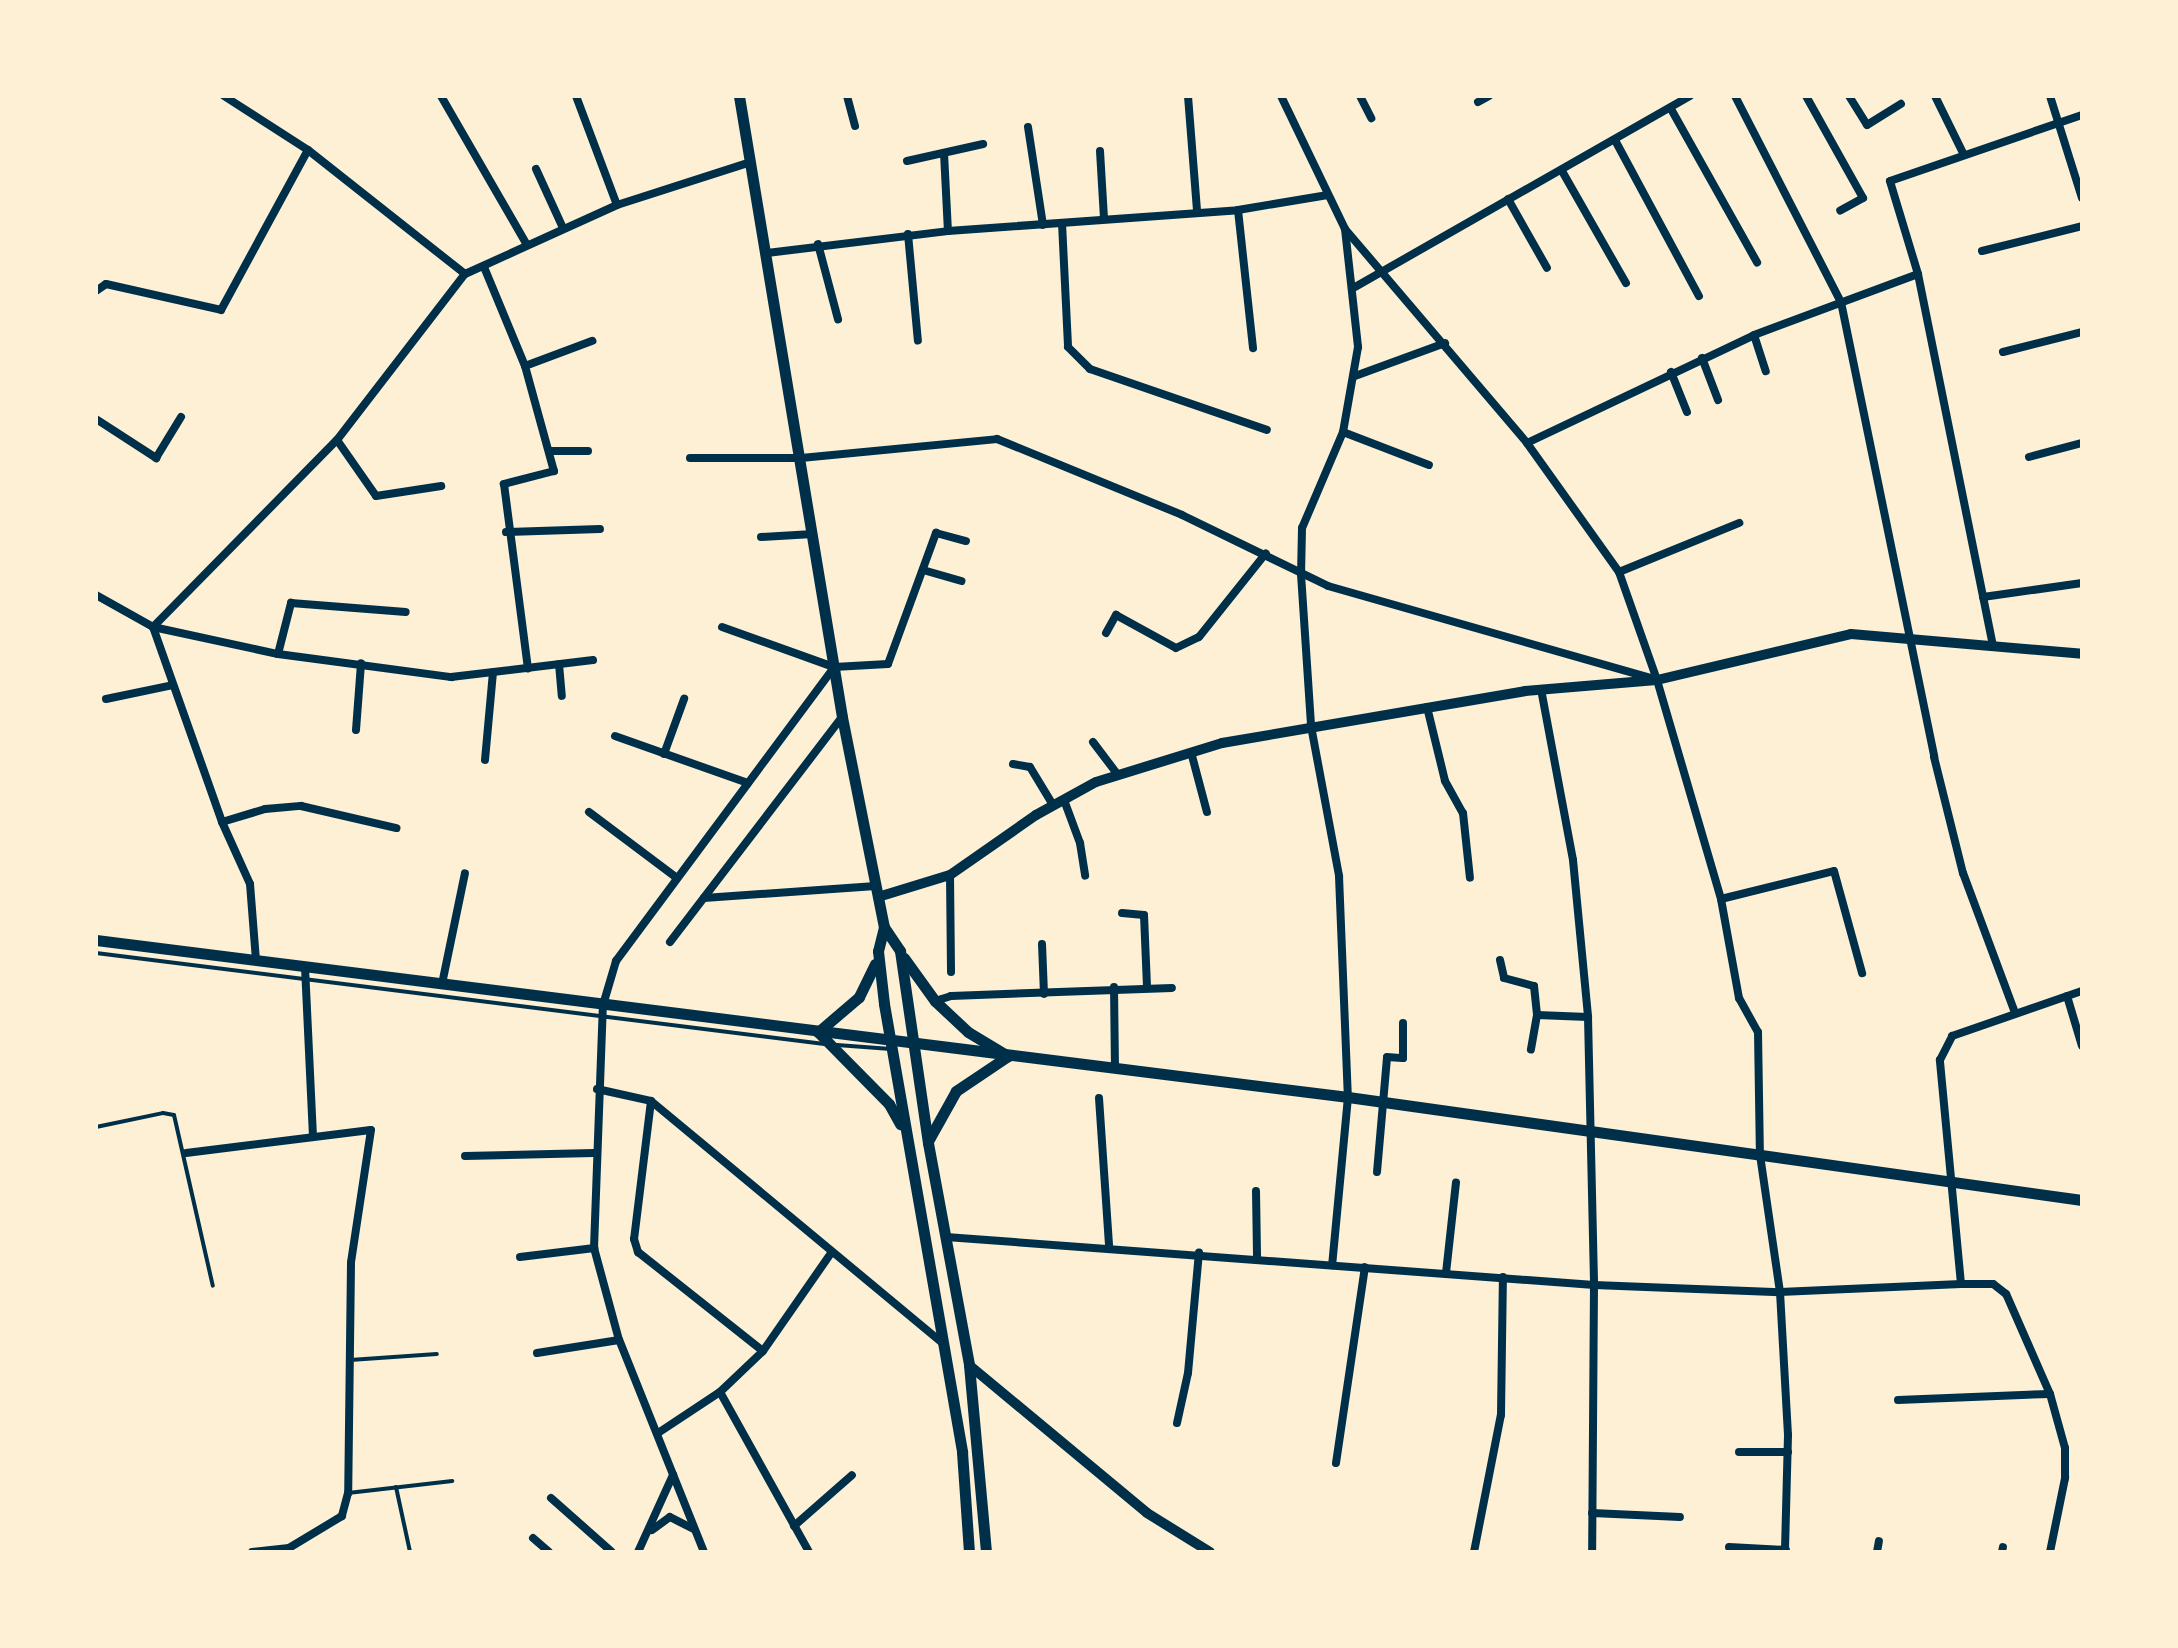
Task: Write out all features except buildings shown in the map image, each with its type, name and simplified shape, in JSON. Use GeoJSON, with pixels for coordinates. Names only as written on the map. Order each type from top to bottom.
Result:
{"type":"FeatureCollection","features":[{"type":"Feature","properties":{"kind":"main road"},"geometry":{"type":"LineString","coordinates":[[739,96],[842,717],[884,927],[914,979],[935,1001],[968,1032],[1008,1056]]}},
{"type":"Feature","properties":{"kind":"main road"},"geometry":{"type":"LineString","coordinates":[[818,1032],[859,997],[873,975],[884,927]]}},
{"type":"Feature","properties":{"kind":"main road"},"geometry":{"type":"LineString","coordinates":[[96,940],[256,961],[306,972],[442,984],[602,1010],[818,1032],[890,1046],[912,1043],[1348,1097],[2082,1200]]}},
{"type":"Feature","properties":{"kind":"main road"},"geometry":{"type":"LineString","coordinates":[[878,951],[904,1132],[962,1452],[969,1552]]}},
{"type":"Feature","properties":{"kind":"main road"},"geometry":{"type":"LineString","coordinates":[[900,951],[928,1143],[969,1365],[986,1552]]}},
{"type":"Feature","properties":{"kind":"main road"},"geometry":{"type":"LineString","coordinates":[[818,1032],[889,1104],[904,1132]]}},
{"type":"Feature","properties":{"kind":"main road"},"geometry":{"type":"LineString","coordinates":[[928,1143],[956,1091],[1008,1056]]}},
{"type":"Feature","properties":{"kind":"street"},"geometry":{"type":"LineString","coordinates":[[224,96],[308,150],[465,274]]}},
{"type":"Feature","properties":{"kind":"street"},"geometry":{"type":"LineString","coordinates":[[441,96],[527,245]]}},
{"type":"Feature","properties":{"kind":"street"},"geometry":{"type":"LineString","coordinates":[[576,96],[617,205]]}},
{"type":"Feature","properties":{"kind":"street"},"geometry":{"type":"LineString","coordinates":[[847,96],[855,126]]}},
{"type":"Feature","properties":{"kind":"street"},"geometry":{"type":"LineString","coordinates":[[1188,96],[1197,211]]}},
{"type":"Feature","properties":{"kind":"street"},"geometry":{"type":"LineString","coordinates":[[1281,96],[1345,229],[1384,271],[1527,443],[1619,572],[1657,680],[1721,899],[1739,998],[1758,1032],[1760,1155],[1780,1292],[1788,1452],[1786,1551],[1729,1547]]}},
{"type":"Feature","properties":{"kind":"street"},"geometry":{"type":"LineString","coordinates":[[1360,96],[1371,118]]}},
{"type":"Feature","properties":{"kind":"street"},"geometry":{"type":"LineString","coordinates":[[1478,102],[1489,96]]}},
{"type":"Feature","properties":{"kind":"street"},"geometry":{"type":"LineString","coordinates":[[1355,287],[1508,199],[1616,142],[1690,96]]}},
{"type":"Feature","properties":{"kind":"street"},"geometry":{"type":"LineString","coordinates":[[1735,96],[1841,302],[1963,873],[2015,1013]]}},
{"type":"Feature","properties":{"kind":"street"},"geometry":{"type":"LineString","coordinates":[[1806,96],[1863,198],[1840,211]]}},
{"type":"Feature","properties":{"kind":"street"},"geometry":{"type":"LineString","coordinates":[[1849,96],[1867,125],[1901,104]]}},
{"type":"Feature","properties":{"kind":"street"},"geometry":{"type":"LineString","coordinates":[[1935,96],[1963,153]]}},
{"type":"Feature","properties":{"kind":"street"},"geometry":{"type":"LineString","coordinates":[[2050,96],[2060,119],[2082,198]]}},
{"type":"Feature","properties":{"kind":"street"},"geometry":{"type":"LineString","coordinates":[[1671,109],[1757,262]]}},
{"type":"Feature","properties":{"kind":"street"},"geometry":{"type":"LineString","coordinates":[[1993,646],[1918,274],[1890,181],[2060,119],[2082,115]]}},
{"type":"Feature","properties":{"kind":"street"},"geometry":{"type":"LineString","coordinates":[[1028,127],[1043,225]]}},
{"type":"Feature","properties":{"kind":"street"},"geometry":{"type":"LineString","coordinates":[[1616,142],[1699,296]]}},
{"type":"Feature","properties":{"kind":"street"},"geometry":{"type":"LineString","coordinates":[[907,161],[983,144]]}},
{"type":"Feature","properties":{"kind":"street"},"geometry":{"type":"LineString","coordinates":[[96,291],[106,284],[221,310],[308,150]]}},
{"type":"Feature","properties":{"kind":"street"},"geometry":{"type":"LineString","coordinates":[[1100,151],[1104,219]]}},
{"type":"Feature","properties":{"kind":"street"},"geometry":{"type":"LineString","coordinates":[[944,153],[948,231]]}},
{"type":"Feature","properties":{"kind":"street"},"geometry":{"type":"LineString","coordinates":[[153,627],[337,440],[465,274],[617,205],[751,162]]}},
{"type":"Feature","properties":{"kind":"street"},"geometry":{"type":"LineString","coordinates":[[536,169],[563,228]]}},
{"type":"Feature","properties":{"kind":"street"},"geometry":{"type":"LineString","coordinates":[[1562,171],[1626,283]]}},
{"type":"Feature","properties":{"kind":"street"},"geometry":{"type":"LineString","coordinates":[[767,253],[908,234],[1238,210],[1328,195]]}},
{"type":"Feature","properties":{"kind":"street"},"geometry":{"type":"LineString","coordinates":[[1508,199],[1547,268]]}},
{"type":"Feature","properties":{"kind":"street"},"geometry":{"type":"LineString","coordinates":[[1238,210],[1253,348]]}},
{"type":"Feature","properties":{"kind":"street"},"geometry":{"type":"LineString","coordinates":[[1062,223],[1068,347],[1090,369],[1267,430]]}},
{"type":"Feature","properties":{"kind":"street"},"geometry":{"type":"LineString","coordinates":[[1982,251],[2082,226]]}},
{"type":"Feature","properties":{"kind":"street"},"geometry":{"type":"LineString","coordinates":[[1332,1265],[1348,1097],[1339,876],[1311,726],[1301,574],[1302,528],[1343,432],[1355,376],[1355,287],[1345,229]]}},
{"type":"Feature","properties":{"kind":"street"},"geometry":{"type":"LineString","coordinates":[[908,234],[918,341]]}},
{"type":"Feature","properties":{"kind":"street"},"geometry":{"type":"LineString","coordinates":[[818,244],[838,319]]}},
{"type":"Feature","properties":{"kind":"street"},"geometry":{"type":"LineString","coordinates":[[484,267],[525,366],[554,471],[504,484],[506,532],[528,668]]}},
{"type":"Feature","properties":{"kind":"street"},"geometry":{"type":"LineString","coordinates":[[1527,443],[1754,335],[1918,274]]}},
{"type":"Feature","properties":{"kind":"street"},"geometry":{"type":"LineString","coordinates":[[2003,352],[2082,332]]}},
{"type":"Feature","properties":{"kind":"street"},"geometry":{"type":"LineString","coordinates":[[1754,335],[1766,371]]}},
{"type":"Feature","properties":{"kind":"street"},"geometry":{"type":"LineString","coordinates":[[525,366],[592,341]]}},
{"type":"Feature","properties":{"kind":"street"},"geometry":{"type":"LineString","coordinates":[[1355,376],[1445,343]]}},
{"type":"Feature","properties":{"kind":"street"},"geometry":{"type":"LineString","coordinates":[[1702,358],[1718,400]]}},
{"type":"Feature","properties":{"kind":"street"},"geometry":{"type":"LineString","coordinates":[[1671,372],[1687,412]]}},
{"type":"Feature","properties":{"kind":"street"},"geometry":{"type":"LineString","coordinates":[[96,419],[156,458],[181,417]]}},
{"type":"Feature","properties":{"kind":"street"},"geometry":{"type":"LineString","coordinates":[[1343,432],[1429,465]]}},
{"type":"Feature","properties":{"kind":"street"},"geometry":{"type":"LineString","coordinates":[[690,458],[801,458],[997,439],[1266,553],[1301,574],[1657,680]]}},
{"type":"Feature","properties":{"kind":"street"},"geometry":{"type":"LineString","coordinates":[[337,440],[376,496],[441,486]]}},
{"type":"Feature","properties":{"kind":"street"},"geometry":{"type":"LineString","coordinates":[[2029,457],[2082,443]]}},
{"type":"Feature","properties":{"kind":"street"},"geometry":{"type":"LineString","coordinates":[[550,451],[588,451]]}},
{"type":"Feature","properties":{"kind":"street"},"geometry":{"type":"LineString","coordinates":[[1619,572],[1739,523]]}},
{"type":"Feature","properties":{"kind":"street"},"geometry":{"type":"LineString","coordinates":[[506,532],[600,529]]}},
{"type":"Feature","properties":{"kind":"street"},"geometry":{"type":"LineString","coordinates":[[722,627],[834,667],[888,664],[936,533],[966,541]]}},
{"type":"Feature","properties":{"kind":"street"},"geometry":{"type":"LineString","coordinates":[[761,537],[813,534]]}},
{"type":"Feature","properties":{"kind":"street"},"geometry":{"type":"LineString","coordinates":[[1106,633],[1116,615],[1176,648],[1199,637],[1266,553]]}},
{"type":"Feature","properties":{"kind":"street"},"geometry":{"type":"LineString","coordinates":[[923,570],[961,581]]}},
{"type":"Feature","properties":{"kind":"street"},"geometry":{"type":"LineString","coordinates":[[1983,597],[2082,583]]}},
{"type":"Feature","properties":{"kind":"street"},"geometry":{"type":"LineString","coordinates":[[96,595],[153,627],[278,654],[451,677],[593,660]]}},
{"type":"Feature","properties":{"kind":"street"},"geometry":{"type":"LineString","coordinates":[[278,654],[291,603],[406,612]]}},
{"type":"Feature","properties":{"kind":"street"},"geometry":{"type":"LineString","coordinates":[[153,627],[222,822],[250,884],[256,961]]}},
{"type":"Feature","properties":{"kind":"street"},"geometry":{"type":"LineString","coordinates":[[704,898],[877,892],[950,875],[1058,802],[1118,775],[1191,752],[1311,726],[1541,689],[1657,680],[1851,634],[1910,635],[2082,654]]}},
{"type":"Feature","properties":{"kind":"street"},"geometry":{"type":"LineString","coordinates":[[356,730],[361,663]]}},
{"type":"Feature","properties":{"kind":"street"},"geometry":{"type":"LineString","coordinates":[[559,664],[562,696]]}},
{"type":"Feature","properties":{"kind":"street"},"geometry":{"type":"LineString","coordinates":[[704,1552],[619,1340],[594,1248],[594,1153],[602,1010],[616,961],[834,667]]}},
{"type":"Feature","properties":{"kind":"street"},"geometry":{"type":"LineString","coordinates":[[485,760],[493,672]]}},
{"type":"Feature","properties":{"kind":"street"},"geometry":{"type":"LineString","coordinates":[[106,699],[173,685]]}},
{"type":"Feature","properties":{"kind":"street"},"geometry":{"type":"LineString","coordinates":[[1541,689],[1573,860],[1588,1017],[1587,1130],[1594,1285],[1592,1552]]}},
{"type":"Feature","properties":{"kind":"street"},"geometry":{"type":"LineString","coordinates":[[664,754],[684,699]]}},
{"type":"Feature","properties":{"kind":"street"},"geometry":{"type":"LineString","coordinates":[[1427,707],[1445,781],[1463,813],[1470,878]]}},
{"type":"Feature","properties":{"kind":"street"},"geometry":{"type":"LineString","coordinates":[[670,942],[842,717]]}},
{"type":"Feature","properties":{"kind":"street"},"geometry":{"type":"LineString","coordinates":[[615,736],[748,783]]}},
{"type":"Feature","properties":{"kind":"street"},"geometry":{"type":"LineString","coordinates":[[1093,742],[1118,775]]}},
{"type":"Feature","properties":{"kind":"street"},"geometry":{"type":"LineString","coordinates":[[1191,752],[1207,812]]}},
{"type":"Feature","properties":{"kind":"street"},"geometry":{"type":"LineString","coordinates":[[1013,764],[1030,767],[1058,802],[1080,843],[1085,876]]}},
{"type":"Feature","properties":{"kind":"street"},"geometry":{"type":"LineString","coordinates":[[222,822],[265,809],[301,806],[396,828]]}},
{"type":"Feature","properties":{"kind":"street"},"geometry":{"type":"LineString","coordinates":[[589,812],[677,878]]}},
{"type":"Feature","properties":{"kind":"street"},"geometry":{"type":"LineString","coordinates":[[1721,899],[1834,871],[1862,973]]}},
{"type":"Feature","properties":{"kind":"street"},"geometry":{"type":"LineString","coordinates":[[442,984],[465,873]]}},
{"type":"Feature","properties":{"kind":"street"},"geometry":{"type":"LineString","coordinates":[[950,875],[951,972]]}},
{"type":"Feature","properties":{"kind":"street"},"geometry":{"type":"LineString","coordinates":[[1122,913],[1144,915],[1147,988]]}},
{"type":"Feature","properties":{"kind":"street"},"geometry":{"type":"LineString","coordinates":[[1042,944],[1044,994]]}},
{"type":"Feature","properties":{"kind":"street"},"geometry":{"type":"LineString","coordinates":[[1500,960],[1504,978],[1534,986],[1537,1015],[1531,1049]]}},
{"type":"Feature","properties":{"kind":"street"},"geometry":{"type":"LineString","coordinates":[[306,972],[313,1134]]}},
{"type":"Feature","properties":{"kind":"street"},"geometry":{"type":"LineString","coordinates":[[1114,987],[1115,1069]]}},
{"type":"Feature","properties":{"kind":"street"},"geometry":{"type":"LineString","coordinates":[[935,1001],[951,996],[1044,994],[1114,987],[1172,988]]}},
{"type":"Feature","properties":{"kind":"street"},"geometry":{"type":"LineString","coordinates":[[1961,1284],[1940,1060],[1952,1036],[2082,991]]}},
{"type":"Feature","properties":{"kind":"street"},"geometry":{"type":"LineString","coordinates":[[2067,996],[2082,1046]]}},
{"type":"Feature","properties":{"kind":"street"},"geometry":{"type":"LineString","coordinates":[[1537,1015],[1588,1017]]}},
{"type":"Feature","properties":{"kind":"street"},"geometry":{"type":"LineString","coordinates":[[1377,1172],[1387,1057],[1403,1058],[1403,1023]]}},
{"type":"Feature","properties":{"kind":"street"},"geometry":{"type":"LineString","coordinates":[[597,1089],[651,1101],[942,1343]]}},
{"type":"Feature","properties":{"kind":"street"},"geometry":{"type":"LineString","coordinates":[[1099,1098],[1109,1245]]}},
{"type":"Feature","properties":{"kind":"street"},"geometry":{"type":"LineString","coordinates":[[651,1101],[634,1239],[638,1252],[763,1351]]}},
{"type":"Feature","properties":{"kind":"street"},"geometry":{"type":"LineString","coordinates":[[186,1153],[313,1134],[371,1130],[351,1263],[348,1493],[342,1516],[288,1550],[252,1552]]}},
{"type":"Feature","properties":{"kind":"street"},"geometry":{"type":"LineString","coordinates":[[465,1156],[594,1153]]}},
{"type":"Feature","properties":{"kind":"street"},"geometry":{"type":"LineString","coordinates":[[1446,1273],[1456,1183]]}},
{"type":"Feature","properties":{"kind":"street"},"geometry":{"type":"LineString","coordinates":[[1256,1191],[1257,1258]]}},
{"type":"Feature","properties":{"kind":"street"},"geometry":{"type":"LineString","coordinates":[[946,1237],[1109,1245],[1594,1285],[1780,1292],[1993,1284],[2006,1294],[2050,1394],[2066,1463],[2050,1552]]}},
{"type":"Feature","properties":{"kind":"street"},"geometry":{"type":"LineString","coordinates":[[520,1257],[594,1248]]}},
{"type":"Feature","properties":{"kind":"street"},"geometry":{"type":"LineString","coordinates":[[658,1433],[720,1392],[763,1351],[831,1253]]}},
{"type":"Feature","properties":{"kind":"street"},"geometry":{"type":"LineString","coordinates":[[1177,1423],[1188,1373],[1199,1253]]}},
{"type":"Feature","properties":{"kind":"street"},"geometry":{"type":"LineString","coordinates":[[1336,1463],[1365,1267]]}},
{"type":"Feature","properties":{"kind":"street"},"geometry":{"type":"LineString","coordinates":[[1474,1552],[1501,1415],[1503,1277]]}},
{"type":"Feature","properties":{"kind":"street"},"geometry":{"type":"LineString","coordinates":[[537,1353],[619,1340]]}},
{"type":"Feature","properties":{"kind":"street"},"geometry":{"type":"LineString","coordinates":[[969,1365],[1135,1504],[1210,1552]]}},
{"type":"Feature","properties":{"kind":"street"},"geometry":{"type":"LineString","coordinates":[[720,1392],[809,1552]]}},
{"type":"Feature","properties":{"kind":"street"},"geometry":{"type":"LineString","coordinates":[[1898,1400],[2050,1394]]}},
{"type":"Feature","properties":{"kind":"street"},"geometry":{"type":"LineString","coordinates":[[1739,1452],[1788,1452]]}},
{"type":"Feature","properties":{"kind":"street"},"geometry":{"type":"LineString","coordinates":[[638,1552],[650,1532],[673,1475]]}},
{"type":"Feature","properties":{"kind":"street"},"geometry":{"type":"LineString","coordinates":[[794,1526],[852,1475]]}},
{"type":"Feature","properties":{"kind":"street"},"geometry":{"type":"LineString","coordinates":[[551,1498],[612,1552]]}},
{"type":"Feature","properties":{"kind":"street"},"geometry":{"type":"LineString","coordinates":[[1592,1513],[1680,1517]]}},
{"type":"Feature","properties":{"kind":"street"},"geometry":{"type":"LineString","coordinates":[[650,1532],[670,1517],[695,1529]]}},
{"type":"Feature","properties":{"kind":"street"},"geometry":{"type":"LineString","coordinates":[[533,1538],[549,1552]]}},
{"type":"Feature","properties":{"kind":"street"},"geometry":{"type":"LineString","coordinates":[[1877,1552],[1879,1541]]}},
{"type":"Feature","properties":{"kind":"lane"},"geometry":{"type":"LineString","coordinates":[[96,953],[306,972],[602,1010],[827,1044],[890,1046]]}},
{"type":"Feature","properties":{"kind":"lane"},"geometry":{"type":"LineString","coordinates":[[96,1127],[163,1113],[174,1115],[186,1153],[213,1286]]}},
{"type":"Feature","properties":{"kind":"lane"},"geometry":{"type":"LineString","coordinates":[[348,1360],[437,1354]]}},
{"type":"Feature","properties":{"kind":"lane"},"geometry":{"type":"LineString","coordinates":[[348,1493],[452,1481]]}},
{"type":"Feature","properties":{"kind":"lane"},"geometry":{"type":"LineString","coordinates":[[396,1487],[410,1552]]}}]}
